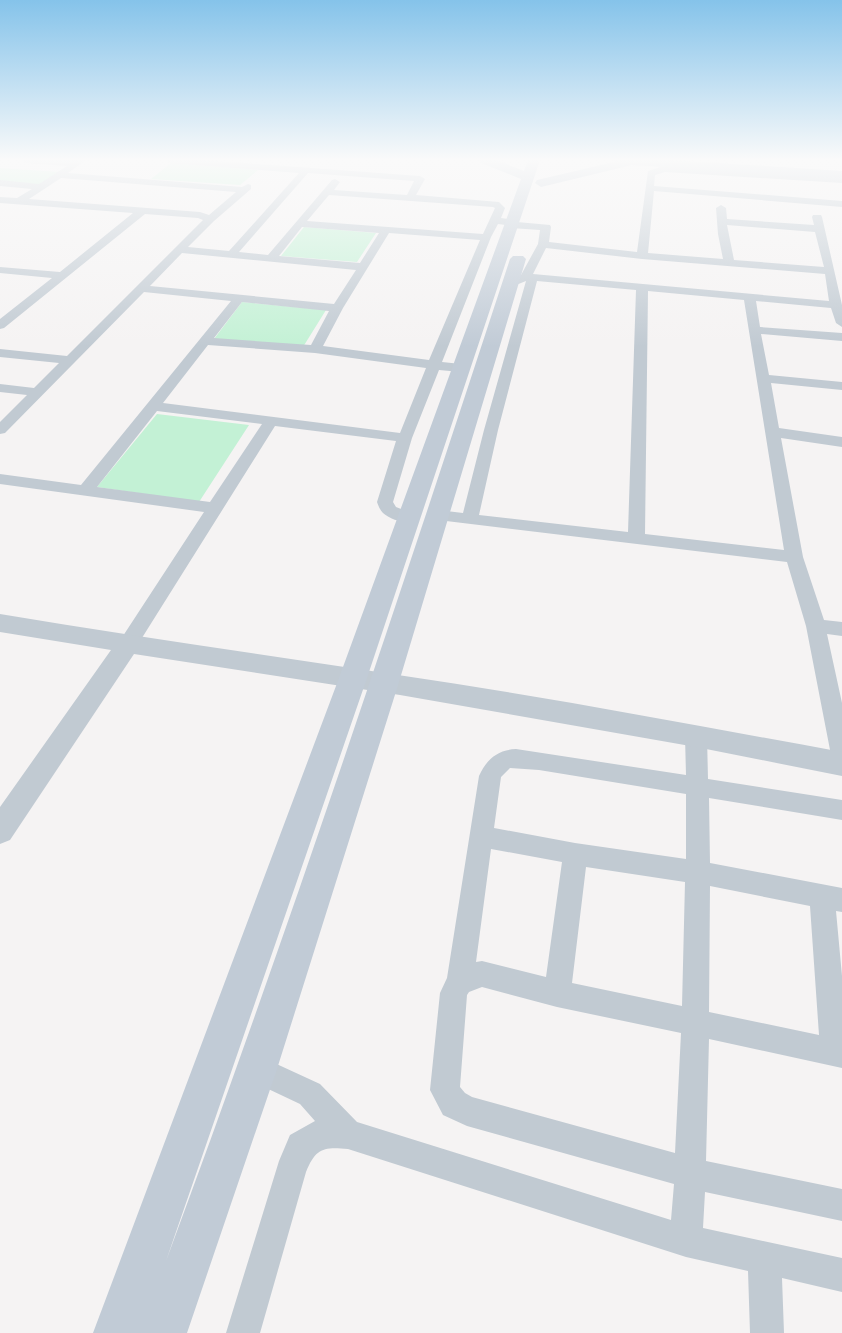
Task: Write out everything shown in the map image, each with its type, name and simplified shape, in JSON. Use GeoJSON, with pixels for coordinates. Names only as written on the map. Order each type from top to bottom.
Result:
{"type":"FeatureCollection","features":[{"type":"Feature","properties":{"kind":"main road"},"geometry":{"type":"LineString","coordinates":[[117,1333],[369,680],[438,515],[523,280],[512,223]]}},
{"type":"Feature","properties":{"kind":"main road"},"geometry":{"type":"LineString","coordinates":[[163,1333],[257,1069],[369,680],[408,518],[512,223]]}},
{"type":"Feature","properties":{"kind":"street"},"geometry":{"type":"LineString","coordinates":[[0,325],[128,222]]}},
{"type":"Feature","properties":{"kind":"street"},"geometry":{"type":"LineString","coordinates":[[0,430],[207,222]]}},
{"type":"Feature","properties":{"kind":"street"},"geometry":{"type":"LineString","coordinates":[[232,254],[260,222]]}},
{"type":"Feature","properties":{"kind":"street"},"geometry":{"type":"LineString","coordinates":[[642,256],[645,222]]}},
{"type":"Feature","properties":{"kind":"street"},"geometry":{"type":"LineString","coordinates":[[722,222],[729,263]]}},
{"type":"Feature","properties":{"kind":"street"},"geometry":{"type":"LineString","coordinates":[[725,222],[821,229]]}},
{"type":"Feature","properties":{"kind":"street"},"geometry":{"type":"LineString","coordinates":[[819,222],[836,305],[842,323]]}},
{"type":"Feature","properties":{"kind":"street"},"geometry":{"type":"LineString","coordinates":[[271,258],[300,224],[486,237],[512,223],[546,227],[543,244],[523,280],[470,519]]}},
{"type":"Feature","properties":{"kind":"street"},"geometry":{"type":"LineString","coordinates":[[315,349],[337,308],[386,230]]}},
{"type":"Feature","properties":{"kind":"street"},"geometry":{"type":"LineString","coordinates":[[408,518],[390,510],[385,502],[405,438],[486,237]]}},
{"type":"Feature","properties":{"kind":"street"},"geometry":{"type":"LineString","coordinates":[[543,244],[642,256],[830,271]]}},
{"type":"Feature","properties":{"kind":"street"},"geometry":{"type":"LineString","coordinates":[[180,250],[363,266]]}},
{"type":"Feature","properties":{"kind":"street"},"geometry":{"type":"LineString","coordinates":[[0,270],[61,276]]}},
{"type":"Feature","properties":{"kind":"street"},"geometry":{"type":"LineString","coordinates":[[523,280],[642,288],[836,305]]}},
{"type":"Feature","properties":{"kind":"street"},"geometry":{"type":"LineString","coordinates":[[140,288],[337,308]]}},
{"type":"Feature","properties":{"kind":"street"},"geometry":{"type":"LineString","coordinates":[[636,538],[642,288]]}},
{"type":"Feature","properties":{"kind":"street"},"geometry":{"type":"LineString","coordinates":[[86,490],[240,297]]}},
{"type":"Feature","properties":{"kind":"street"},"geometry":{"type":"LineString","coordinates":[[749,298],[794,557],[816,626],[842,755]]}},
{"type":"Feature","properties":{"kind":"street"},"geometry":{"type":"LineString","coordinates":[[0,309],[18,311]]}},
{"type":"Feature","properties":{"kind":"street"},"geometry":{"type":"LineString","coordinates":[[754,330],[842,337]]}},
{"type":"Feature","properties":{"kind":"street"},"geometry":{"type":"LineString","coordinates":[[206,341],[315,349],[461,368]]}},
{"type":"Feature","properties":{"kind":"street"},"geometry":{"type":"LineString","coordinates":[[0,354],[70,360]]}},
{"type":"Feature","properties":{"kind":"street"},"geometry":{"type":"LineString","coordinates":[[763,378],[842,386]]}},
{"type":"Feature","properties":{"kind":"street"},"geometry":{"type":"LineString","coordinates":[[0,388],[37,392]]}},
{"type":"Feature","properties":{"kind":"street"},"geometry":{"type":"LineString","coordinates":[[152,406],[405,438]]}},
{"type":"Feature","properties":{"kind":"street"},"geometry":{"type":"LineString","coordinates":[[0,831],[8,804],[128,644],[271,421]]}},
{"type":"Feature","properties":{"kind":"street"},"geometry":{"type":"LineString","coordinates":[[773,432],[842,442]]}},
{"type":"Feature","properties":{"kind":"street"},"geometry":{"type":"LineString","coordinates":[[0,479],[214,508]]}},
{"type":"Feature","properties":{"kind":"street"},"geometry":{"type":"LineString","coordinates":[[438,515],[794,557]]}},
{"type":"Feature","properties":{"kind":"street"},"geometry":{"type":"LineString","coordinates":[[0,623],[369,680],[696,736],[842,764]]}},
{"type":"Feature","properties":{"kind":"street"},"geometry":{"type":"LineString","coordinates":[[816,626],[842,629]]}},
{"type":"Feature","properties":{"kind":"street"},"geometry":{"type":"LineString","coordinates":[[686,1240],[695,1023],[698,786],[696,736]]}},
{"type":"Feature","properties":{"kind":"street"},"geometry":{"type":"LineString","coordinates":[[842,810],[539,761],[512,758],[502,760],[494,766],[490,776],[460,981],[454,993],[445,1090],[454,1104],[467,1111],[690,1173],[842,1205]]}},
{"type":"Feature","properties":{"kind":"street"},"geometry":{"type":"LineString","coordinates":[[460,981],[482,974],[839,1054],[832,898],[697,872],[575,854],[481,836]]}},
{"type":"Feature","properties":{"kind":"street"},"geometry":{"type":"LineString","coordinates":[[557,992],[575,854]]}},
{"type":"Feature","properties":{"kind":"street"},"geometry":{"type":"LineString","coordinates":[[257,1069],[310,1094],[348,1134]]}},
{"type":"Feature","properties":{"kind":"street"},"geometry":{"type":"LineString","coordinates":[[243,1333],[290,1172],[301,1146],[324,1132],[348,1134],[686,1240],[842,1275]]}},
{"type":"Feature","properties":{"kind":"street"},"geometry":{"type":"LineString","coordinates":[[764,1258],[767,1333]]}},
{"type":"Feature","properties":{"kind":"green space"},"geometry":{"type":"Polygon","coordinates":[[[304,227],[376,233],[357,262],[281,256],[304,227]]]}},
{"type":"Feature","properties":{"kind":"green space"},"geometry":{"type":"Polygon","coordinates":[[[242,302],[326,310],[303,347],[214,339],[242,302]]]}},
{"type":"Feature","properties":{"kind":"green space"},"geometry":{"type":"Polygon","coordinates":[[[157,414],[249,425],[199,502],[97,487],[157,414]]]}}]}
